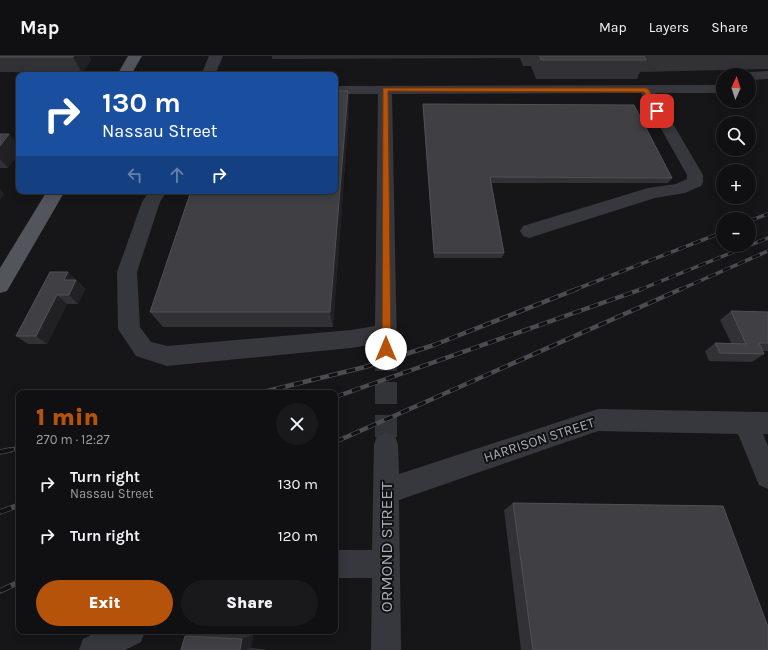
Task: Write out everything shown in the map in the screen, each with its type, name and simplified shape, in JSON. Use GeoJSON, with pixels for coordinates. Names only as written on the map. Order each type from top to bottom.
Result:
{"type":"FeatureCollection","features":[{"type":"Feature","properties":{"kind":"main road"},"geometry":{"type":"LineString","coordinates":[[126,72],[135,56]]}},
{"type":"Feature","properties":{"kind":"main road"},"geometry":{"type":"LineString","coordinates":[[0,285],[54,194]]}},
{"type":"Feature","properties":{"kind":"street"},"geometry":{"type":"LineString","coordinates":[[209,72],[216,56]]}},
{"type":"Feature","properties":{"kind":"street"},"geometry":{"type":"LineString","coordinates":[[756,76],[768,75]]}},
{"type":"Feature","properties":{"kind":"street"},"geometry":{"type":"LineString","coordinates":[[679,90],[676,81],[677,79],[716,77]]}},
{"type":"Feature","properties":{"kind":"street"},"geometry":{"type":"LineString","coordinates":[[338,90],[679,90],[716,88]]}},
{"type":"Feature","properties":{"kind":"street"},"geometry":{"type":"LineString","coordinates":[[756,88],[768,88]]}},
{"type":"Feature","properties":{"kind":"street"},"geometry":{"type":"LineString","coordinates":[[156,194],[151,202],[128,272],[129,329],[144,349],[167,356],[351,339],[386,341],[385,90]]}},
{"type":"Feature","properties":{"kind":"street"},"geometry":{"type":"LineString","coordinates":[[529,231],[654,192],[679,189],[696,182],[695,176],[646,90]]}},
{"type":"Feature","properties":{"kind":"street","name":"HARRISON STREET"},"geometry":{"type":"LineString","coordinates":[[387,491],[598,420],[757,423]]}},
{"type":"Feature","properties":{"kind":"street"},"geometry":{"type":"LineString","coordinates":[[757,423],[768,476]]}},
{"type":"Feature","properties":{"kind":"street","name":"ORMOND STREET"},"geometry":{"type":"LineString","coordinates":[[386,445],[386,650]]}},
{"type":"Feature","properties":{"kind":"street"},"geometry":{"type":"LineString","coordinates":[[338,564],[386,564]]}},
{"type":"Feature","properties":{"kind":"street"},"geometry":{"type":"LineString","coordinates":[[94,650],[124,634]]}},
{"type":"Feature","properties":{"kind":"building"},"geometry":{"type":"Polygon","coordinates":[[[0,56],[74,56],[0,57],[0,56]]]}},
{"type":"Feature","properties":{"kind":"building"},"geometry":{"type":"Polygon","coordinates":[[[540,56],[644,56],[646,60],[541,60],[540,56]]]}},
{"type":"Feature","properties":{"kind":"building"},"geometry":{"type":"Polygon","coordinates":[[[338,91],[348,91],[330,312],[150,312],[190,194],[338,194],[338,91]]]}},
{"type":"Feature","properties":{"kind":"building"},"geometry":{"type":"Polygon","coordinates":[[[423,104],[634,105],[672,178],[490,177],[504,253],[434,253],[423,104]]]}},
{"type":"Feature","properties":{"kind":"building"},"geometry":{"type":"Polygon","coordinates":[[[0,134],[9,134],[0,146],[0,134]]]}},
{"type":"Feature","properties":{"kind":"building"},"geometry":{"type":"Polygon","coordinates":[[[50,272],[68,272],[64,280],[76,280],[69,295],[57,295],[36,336],[16,336],[50,272]]]}},
{"type":"Feature","properties":{"kind":"building"},"geometry":{"type":"Polygon","coordinates":[[[731,311],[768,312],[768,343],[759,343],[764,354],[720,353],[715,343],[746,344],[731,311]]]}},
{"type":"Feature","properties":{"kind":"building"},"geometry":{"type":"Polygon","coordinates":[[[513,503],[723,506],[768,627],[768,650],[533,650],[513,503]]]}},
{"type":"Feature","properties":{"kind":"building"},"geometry":{"type":"Polygon","coordinates":[[[185,636],[242,639],[240,650],[181,650],[185,636]]]}},
{"type":"Feature","properties":{"kind":"tunnel"},"geometry":{"type":"LineString","coordinates":[[386,349],[386,445]]}},
{"type":"Feature","properties":{"kind":"railway"},"geometry":{"type":"LineString","coordinates":[[756,218],[768,214]]}},
{"type":"Feature","properties":{"kind":"railway"},"geometry":{"type":"LineString","coordinates":[[574,290],[716,235]]}},
{"type":"Feature","properties":{"kind":"railway"},"geometry":{"type":"LineString","coordinates":[[639,290],[768,238]]}},
{"type":"Feature","properties":{"kind":"railway"},"geometry":{"type":"LineString","coordinates":[[679,290],[768,251]]}},
{"type":"Feature","properties":{"kind":"railway"},"geometry":{"type":"LineString","coordinates":[[271,390],[365,367],[434,345],[577,289]]}},
{"type":"Feature","properties":{"kind":"railway"},"geometry":{"type":"LineString","coordinates":[[338,396],[642,289]]}},
{"type":"Feature","properties":{"kind":"railway"},"geometry":{"type":"LineString","coordinates":[[338,441],[681,289]]}},
{"type":"Feature","properties":{"kind":"railway"},"geometry":{"type":"LineString","coordinates":[[5,451],[16,449]]}},
{"type":"Feature","properties":{"kind":"railway"},"geometry":{"type":"LineString","coordinates":[[5,451],[10,450]]}},
{"type":"Feature","properties":{"kind":"railway"},"geometry":{"type":"LineString","coordinates":[[0,452],[5,451]]}},
{"type":"Feature","properties":{"kind":"railway"},"geometry":{"type":"LineString","coordinates":[[0,512],[16,506]]}},
{"type":"Feature","properties":{"kind":"railway"},"geometry":{"type":"LineString","coordinates":[[0,591],[16,583]]}},
{"type":"Feature","properties":{"kind":"route"},"geometry":{"type":"LineString","coordinates":[[386,349],[385,90],[646,90],[657,111]]}}]}
